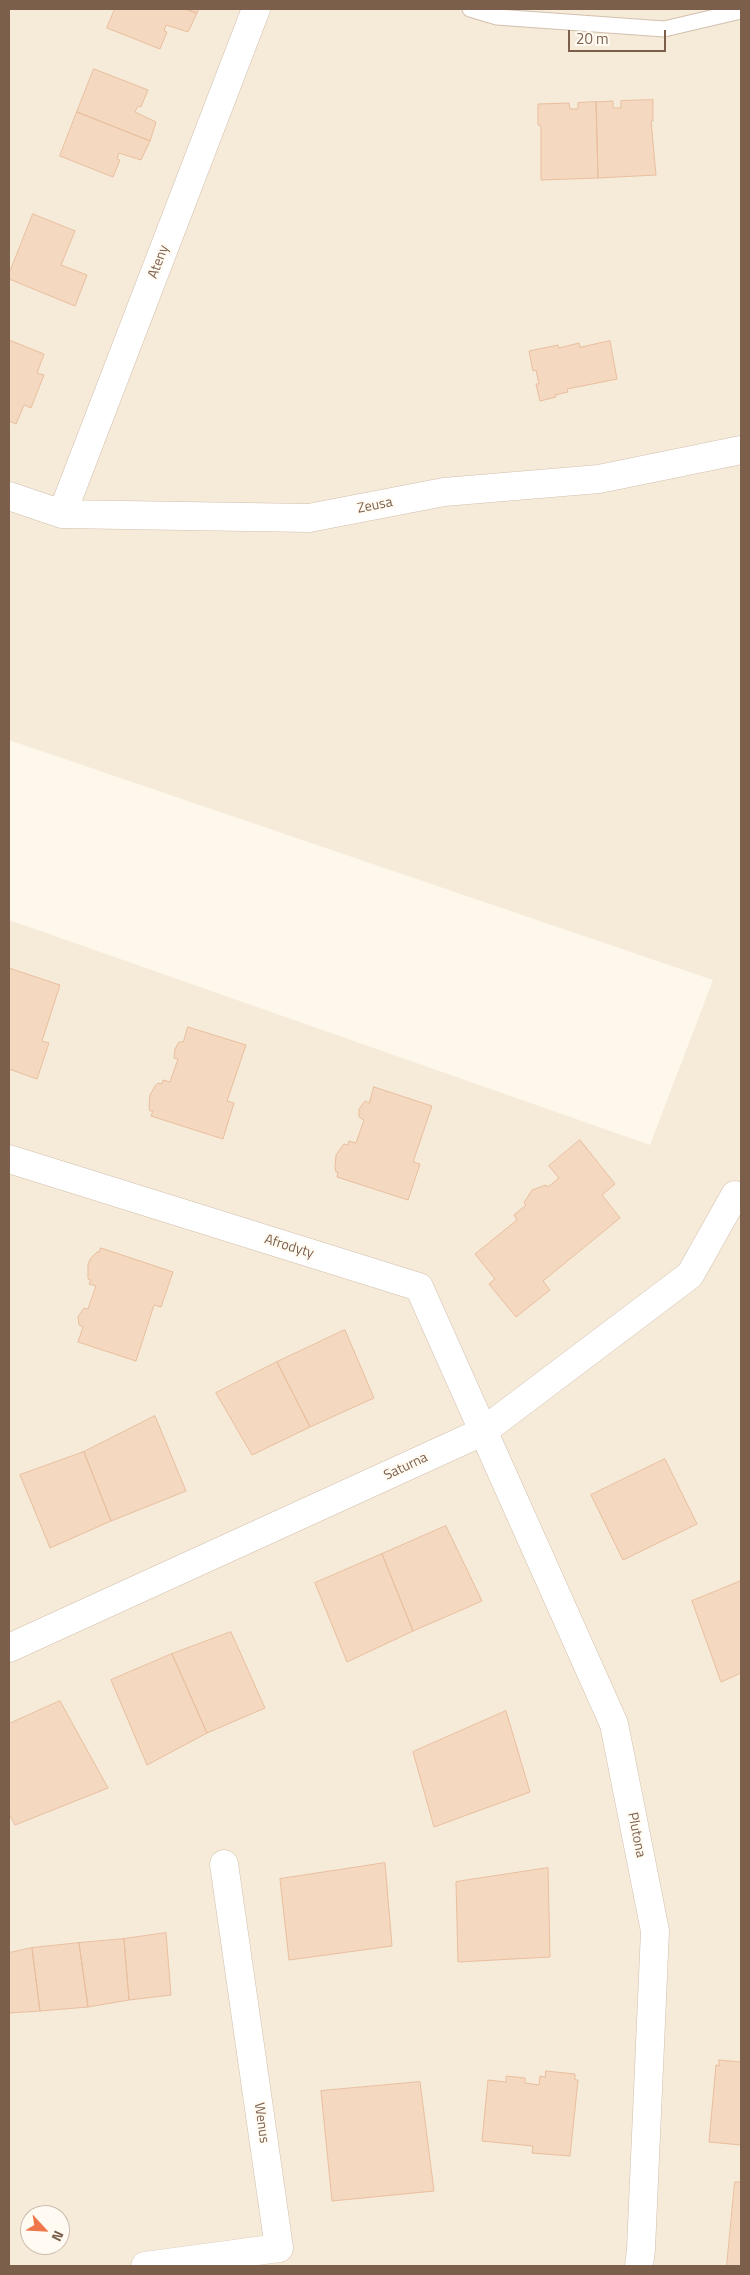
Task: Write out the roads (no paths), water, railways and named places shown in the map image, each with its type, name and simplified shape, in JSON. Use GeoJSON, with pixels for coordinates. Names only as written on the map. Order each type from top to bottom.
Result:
{"type":"FeatureCollection","features":[{"type":"Feature","properties":{"kind":"street","name":"Ateny"},"geometry":{"type":"LineString","coordinates":[[62,514],[256,9]]}},
{"type":"Feature","properties":{"kind":"street","name":"Zeusa"},"geometry":{"type":"LineString","coordinates":[[9,496],[62,514],[309,518],[444,492],[599,479],[741,450]]}},
{"type":"Feature","properties":{"kind":"street","name":"Afrodyty"},"geometry":{"type":"LineString","coordinates":[[9,1159],[419,1288],[482,1432]]}},
{"type":"Feature","properties":{"kind":"street","name":"Saturna"},"geometry":{"type":"LineString","coordinates":[[9,1648],[482,1432],[690,1274],[736,1195]]}},
{"type":"Feature","properties":{"kind":"street","name":"Plutona"},"geometry":{"type":"LineString","coordinates":[[482,1432],[614,1724],[655,1931],[642,2240],[639,2266]]}},
{"type":"Feature","properties":{"kind":"street","name":"Wenus"},"geometry":{"type":"LineString","coordinates":[[145,2266],[279,2248],[224,1864]]}},
{"type":"Feature","properties":{"kind":"lane"},"geometry":{"type":"LineString","coordinates":[[470,9],[497,17],[664,29],[741,11]]}}]}
